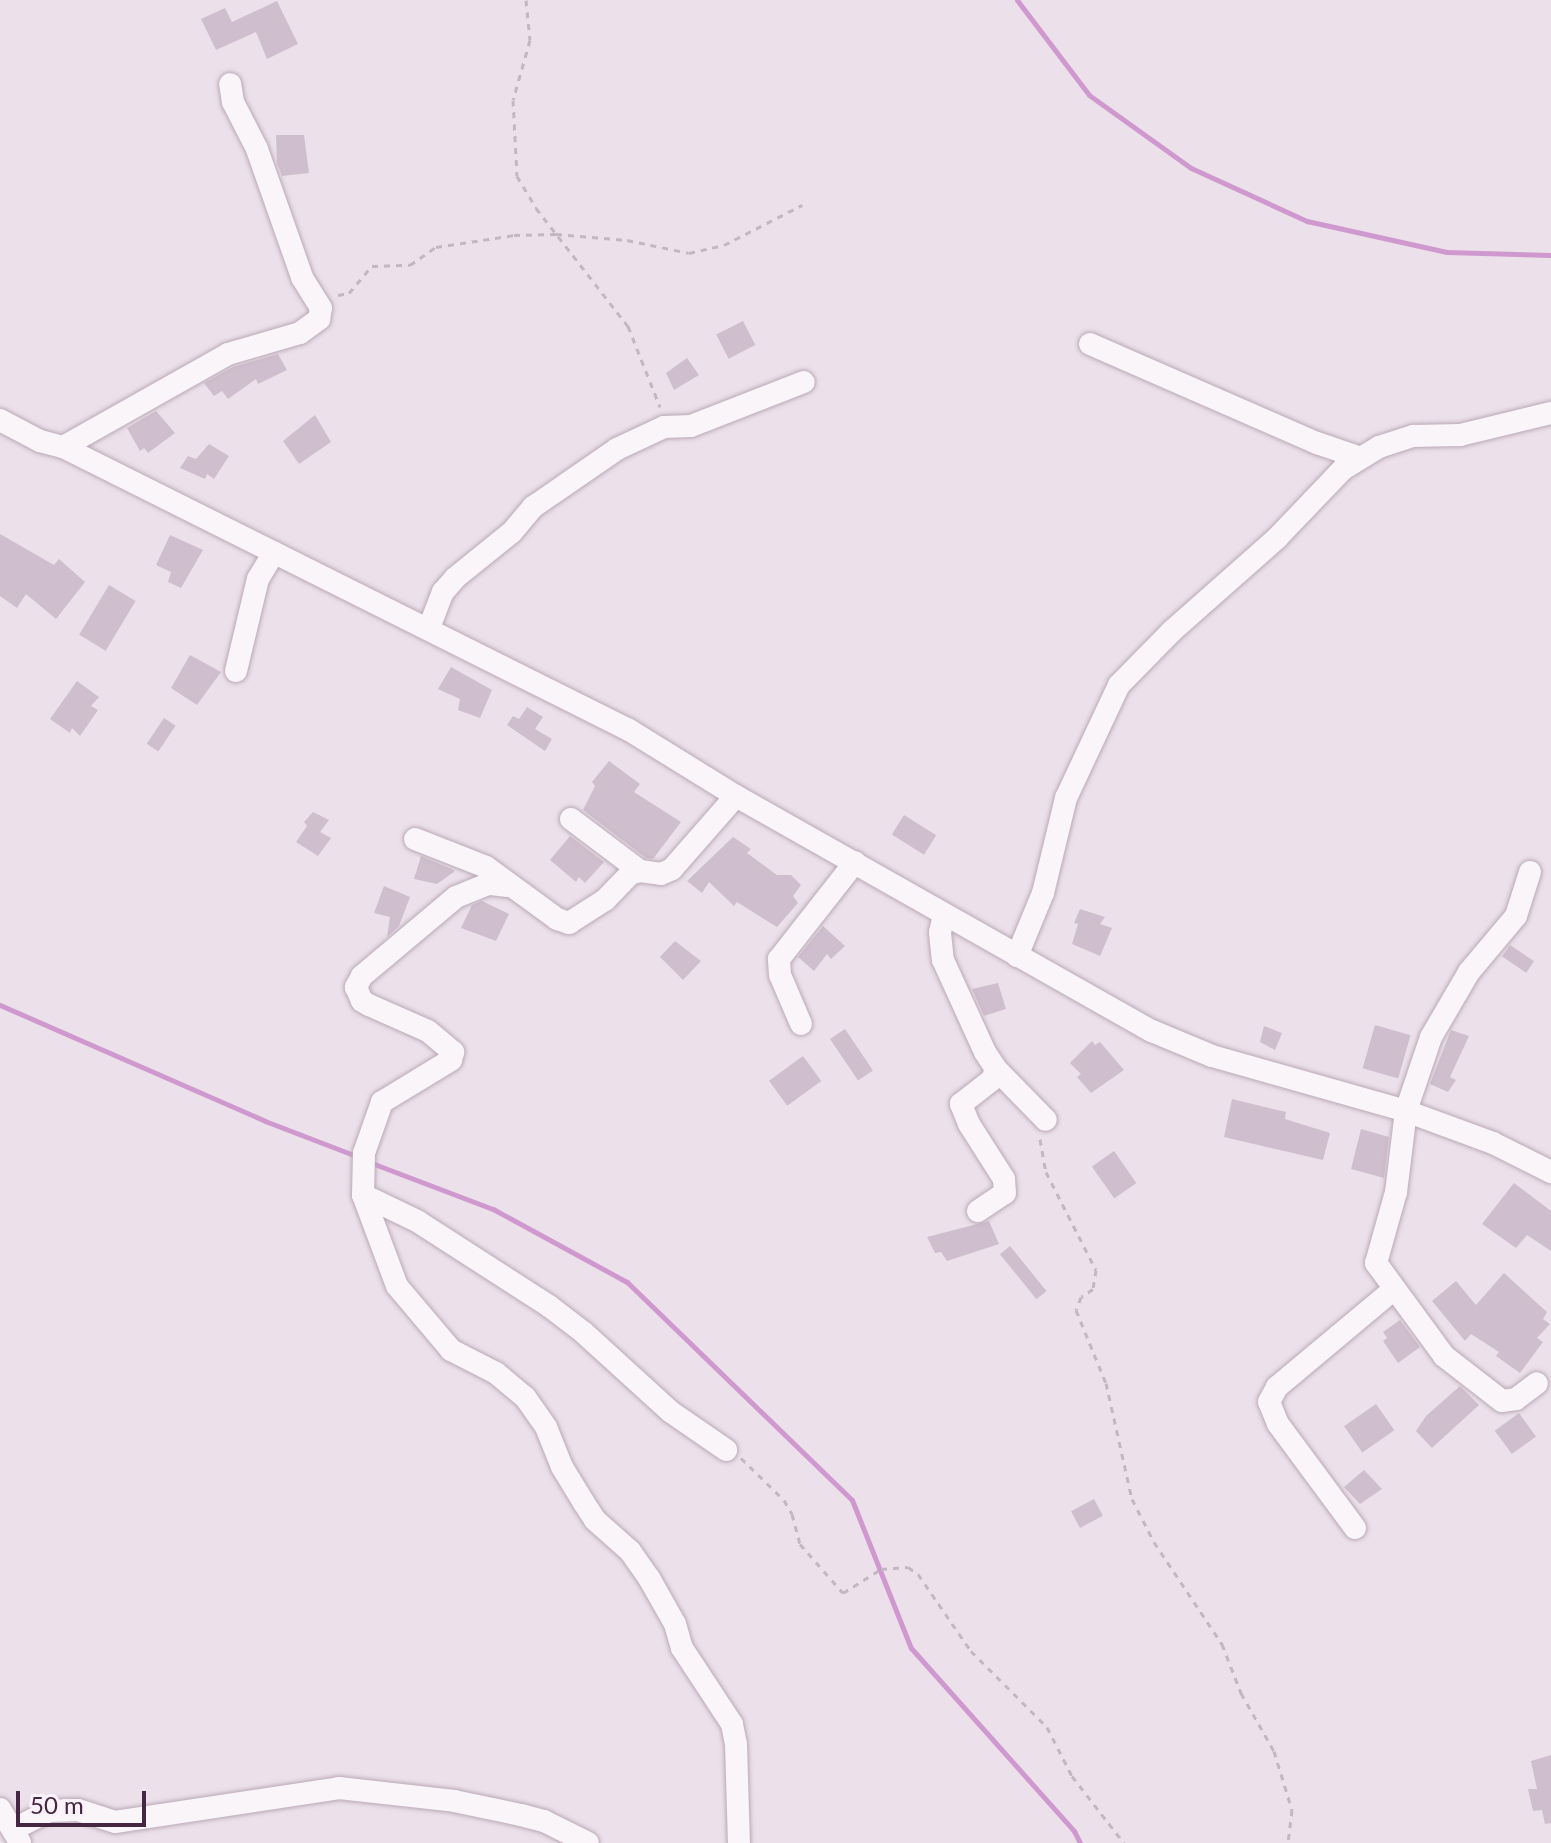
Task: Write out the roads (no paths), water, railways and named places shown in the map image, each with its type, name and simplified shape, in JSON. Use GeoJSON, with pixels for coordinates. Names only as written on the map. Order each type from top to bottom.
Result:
{"type":"FeatureCollection","features":[{"type":"Feature","properties":{"kind":"street"},"geometry":{"type":"LineString","coordinates":[[63,447],[228,354],[300,333],[319,319],[321,308],[302,277],[257,149],[233,102],[230,84]]}},
{"type":"Feature","properties":{"kind":"street"},"geometry":{"type":"LineString","coordinates":[[1090,344],[1317,443],[1361,458]]}},
{"type":"Feature","properties":{"kind":"street"},"geometry":{"type":"LineString","coordinates":[[429,628],[443,592],[455,578],[512,532],[533,507],[617,449],[664,427],[691,426],[804,382]]}},
{"type":"Feature","properties":{"kind":"street"},"geometry":{"type":"LineString","coordinates":[[1017,956],[1043,893],[1066,798],[1119,685],[1172,631],[1277,538],[1343,469],[1379,447],[1413,436],[1460,435],[1551,413]]}},
{"type":"Feature","properties":{"kind":"street"},"geometry":{"type":"LineString","coordinates":[[0,421],[40,441],[63,447],[629,730],[736,796],[1152,1031],[1212,1056],[1406,1111],[1493,1143],[1551,1172]]}},
{"type":"Feature","properties":{"kind":"street"},"geometry":{"type":"LineString","coordinates":[[236,671],[258,579],[274,552]]}},
{"type":"Feature","properties":{"kind":"street"},"geometry":{"type":"LineString","coordinates":[[571,819],[640,871],[661,874],[672,869],[736,796]]}},
{"type":"Feature","properties":{"kind":"street"},"geometry":{"type":"LineString","coordinates":[[415,839],[486,867],[508,886],[569,923],[605,900],[622,879],[640,871]]}},
{"type":"Feature","properties":{"kind":"street"},"geometry":{"type":"LineString","coordinates":[[801,1024],[780,975],[779,959],[855,862]]}},
{"type":"Feature","properties":{"kind":"street"},"geometry":{"type":"LineString","coordinates":[[1530,872],[1516,916],[1469,972],[1431,1037],[1406,1111],[1396,1192],[1376,1263],[1444,1356],[1502,1401],[1516,1399],[1537,1383]]}},
{"type":"Feature","properties":{"kind":"street"},"geometry":{"type":"LineString","coordinates":[[508,886],[488,884],[456,897],[362,976],[356,987],[358,994],[369,1005],[428,1031],[453,1052],[451,1060],[382,1102],[364,1153],[363,1195],[397,1286],[451,1350],[496,1373],[525,1397],[546,1427],[562,1467],[595,1520],[630,1551],[649,1578],[675,1624],[682,1648],[732,1724],[737,1757],[739,1843]]}},
{"type":"Feature","properties":{"kind":"street"},"geometry":{"type":"LineString","coordinates":[[944,915],[940,933],[943,960],[996,1069],[1046,1120]]}},
{"type":"Feature","properties":{"kind":"street"},"geometry":{"type":"LineString","coordinates":[[978,1211],[1005,1193],[1004,1179],[969,1124],[961,1104],[992,1080],[996,1069]]}},
{"type":"Feature","properties":{"kind":"street"},"geometry":{"type":"LineString","coordinates":[[363,1195],[417,1221],[549,1306],[583,1332],[671,1412],[730,1452]]}},
{"type":"Feature","properties":{"kind":"street"},"geometry":{"type":"LineString","coordinates":[[1355,1528],[1278,1424],[1269,1402],[1277,1387],[1394,1289]]}},
{"type":"Feature","properties":{"kind":"street"},"geometry":{"type":"LineString","coordinates":[[0,1809],[17,1836],[49,1811],[78,1810],[115,1822],[339,1788],[454,1801],[521,1815],[544,1821],[588,1843]]}},
{"type":"Feature","properties":{"kind":"waterway"},"geometry":{"type":"LineString","coordinates":[[1017,0],[1089,95],[1191,168],[1307,221],[1447,252],[1551,255]]}},
{"type":"Feature","properties":{"kind":"waterway"},"geometry":{"type":"LineString","coordinates":[[0,1005],[265,1121],[356,1156]]}},
{"type":"Feature","properties":{"kind":"waterway"},"geometry":{"type":"LineString","coordinates":[[369,1162],[493,1209],[627,1282],[852,1500],[911,1648],[1074,1831],[1080,1843]]}}]}
